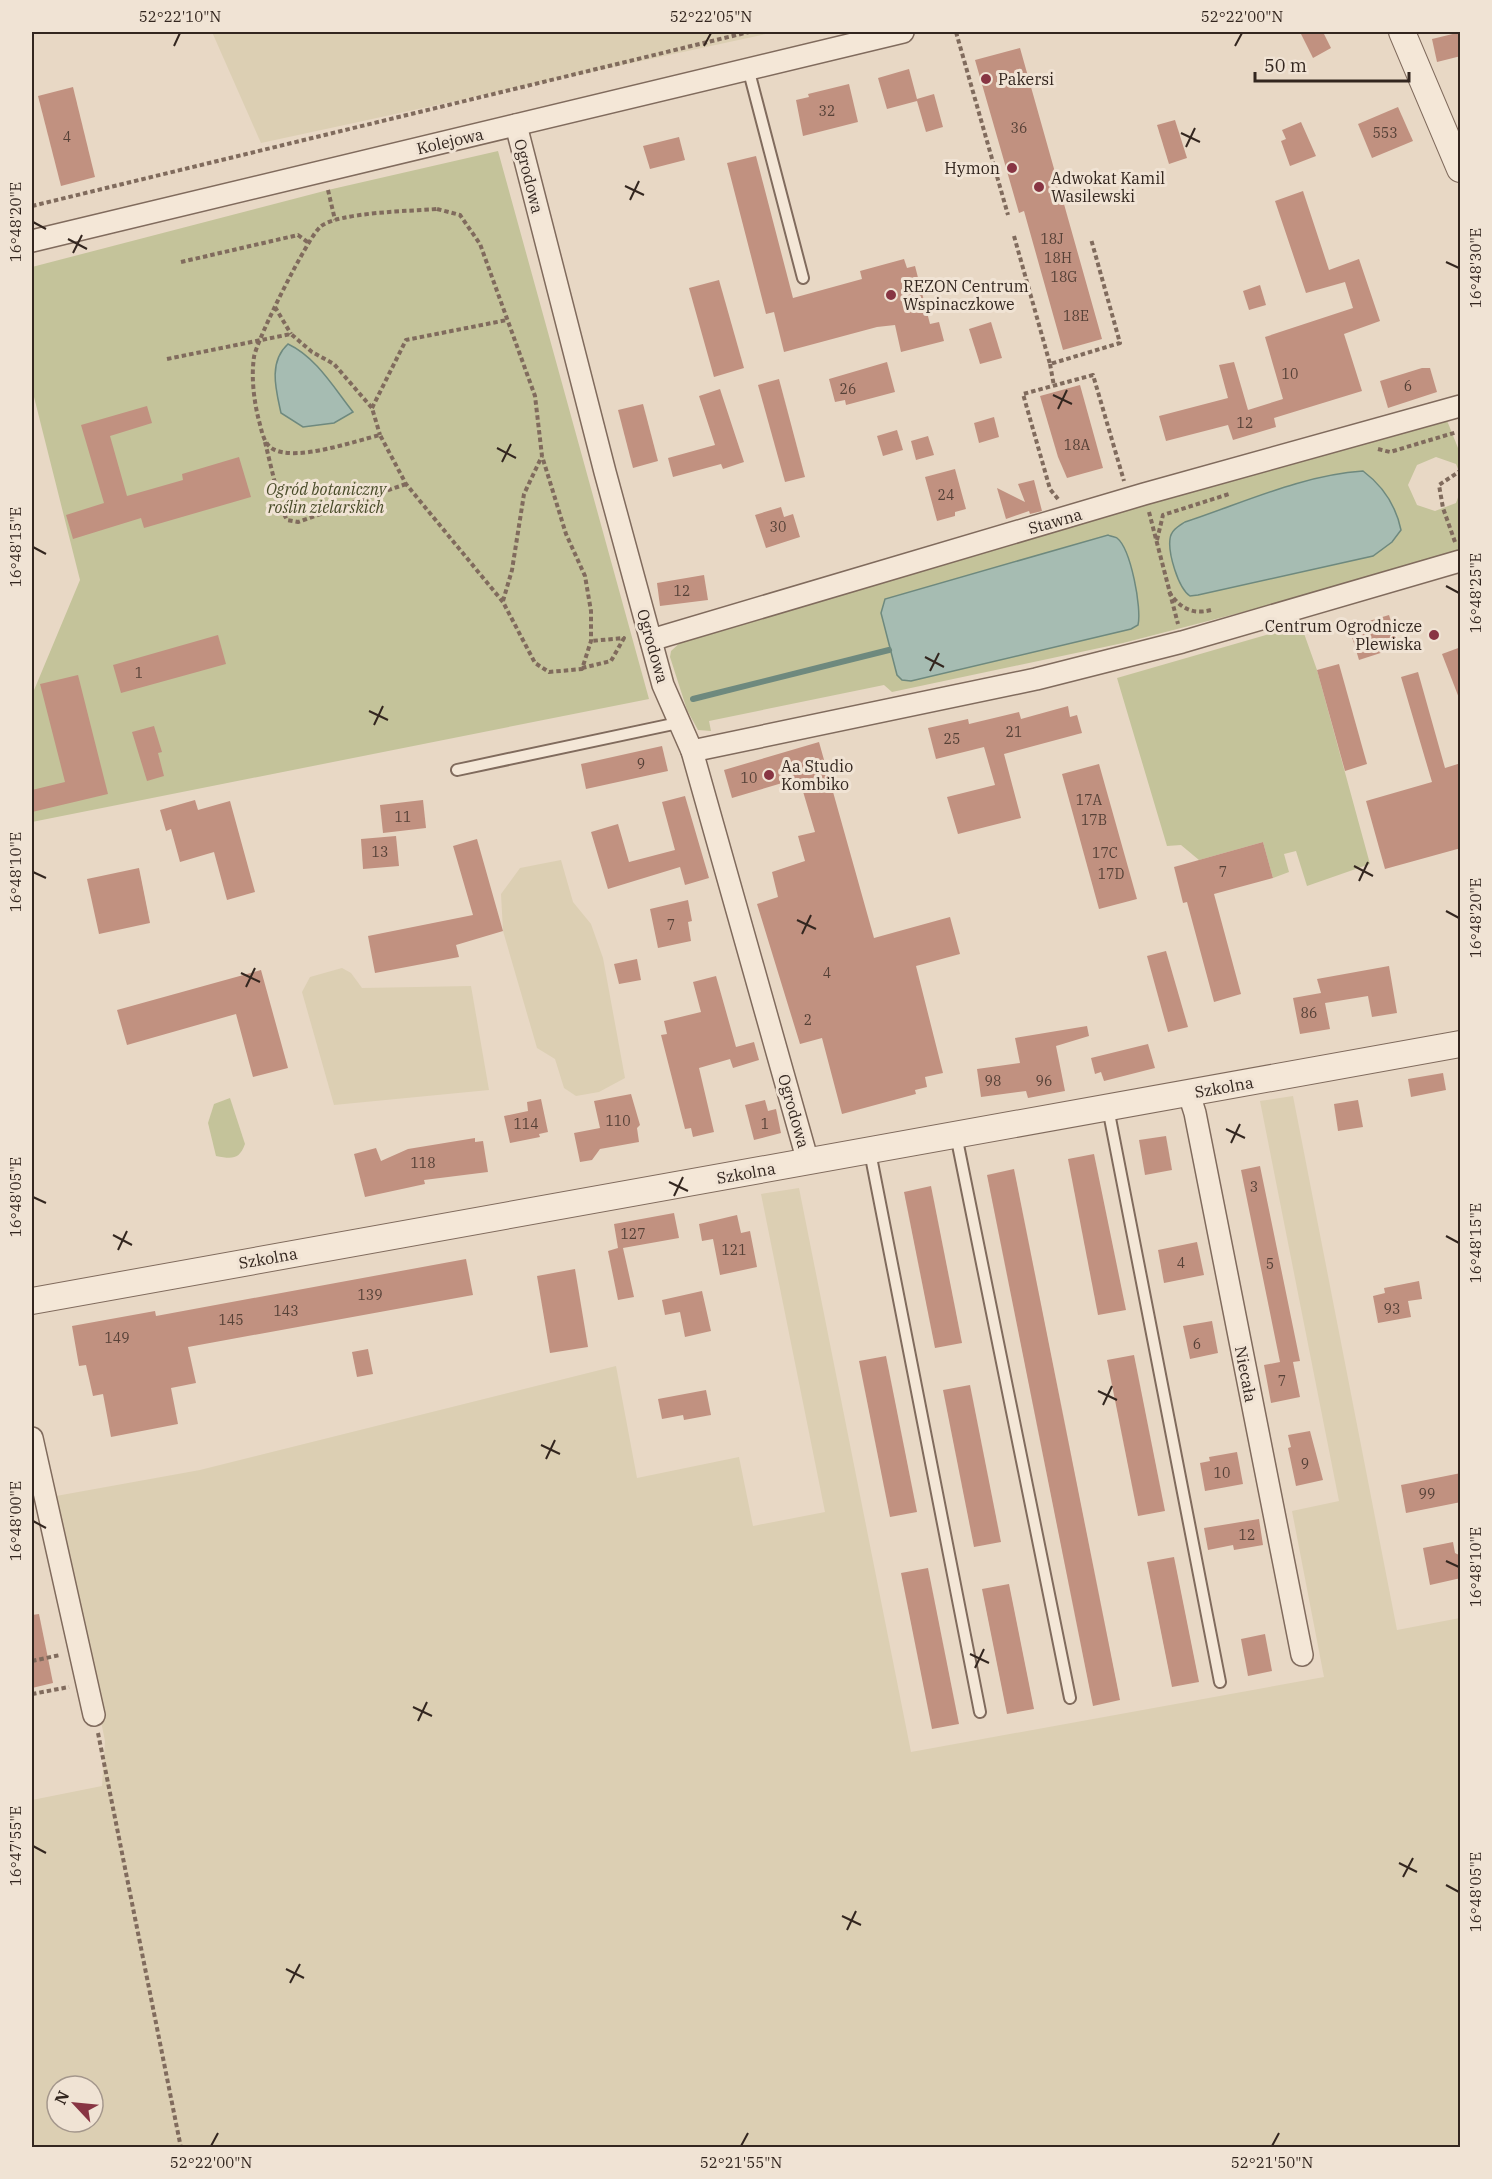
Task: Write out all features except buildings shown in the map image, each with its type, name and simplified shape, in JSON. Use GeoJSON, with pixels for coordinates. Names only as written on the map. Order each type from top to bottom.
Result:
{"type":"FeatureCollection","features":[{"type":"Feature","properties":{"kind":"street","name":"Kolejowa"},"geometry":{"type":"LineString","coordinates":[[32,241],[903,32]]}},
{"type":"Feature","properties":{"kind":"street"},"geometry":{"type":"LineString","coordinates":[[1402,32],[1461,169]]}},
{"type":"Feature","properties":{"kind":"street","name":"Ogrodowa"},"geometry":{"type":"LineString","coordinates":[[516,125],[651,640],[678,723],[692,751],[808,1161]]}},
{"type":"Feature","properties":{"kind":"street","name":"Stawna"},"geometry":{"type":"LineString","coordinates":[[651,640],[1137,497],[1461,406]]}},
{"type":"Feature","properties":{"kind":"street"},"geometry":{"type":"LineString","coordinates":[[692,751],[1036,679],[1182,642],[1460,556]]}},
{"type":"Feature","properties":{"kind":"street","name":"Szkolna"},"geometry":{"type":"LineString","coordinates":[[32,1301],[1461,1044]]}},
{"type":"Feature","properties":{"kind":"street","name":"Niecała"},"geometry":{"type":"LineString","coordinates":[[1189,1094],[1195,1113],[1302,1655]]}},
{"type":"Feature","properties":{"kind":"street"},"geometry":{"type":"LineString","coordinates":[[32,1438],[94,1715]]}},
{"type":"Feature","properties":{"kind":"lane"},"geometry":{"type":"LineString","coordinates":[[748,68],[803,278]]}},
{"type":"Feature","properties":{"kind":"lane"},"geometry":{"type":"LineString","coordinates":[[457,770],[678,723]]}},
{"type":"Feature","properties":{"kind":"lane"},"geometry":{"type":"LineString","coordinates":[[1107,1107],[1220,1682]]}},
{"type":"Feature","properties":{"kind":"lane"},"geometry":{"type":"LineString","coordinates":[[956,1135],[1070,1698]]}},
{"type":"Feature","properties":{"kind":"lane"},"geometry":{"type":"LineString","coordinates":[[870,1152],[980,1712]]}},
{"type":"Feature","properties":{"kind":"path"},"geometry":{"type":"LineString","coordinates":[[32,207],[750,32]]}},
{"type":"Feature","properties":{"kind":"path"},"geometry":{"type":"LineString","coordinates":[[956,32],[1008,215]]}},
{"type":"Feature","properties":{"kind":"path"},"geometry":{"type":"LineString","coordinates":[[327,183],[335,220]]}},
{"type":"Feature","properties":{"kind":"path"},"geometry":{"type":"LineString","coordinates":[[406,484],[298,522],[287,520],[281,508],[254,398],[254,357],[275,307],[320,227],[335,220],[437,209],[460,215],[480,244],[535,396],[542,456],[566,534],[585,576],[591,611],[591,641],[582,669]]}},
{"type":"Feature","properties":{"kind":"path"},"geometry":{"type":"LineString","coordinates":[[181,262],[298,236],[310,244]]}},
{"type":"Feature","properties":{"kind":"path"},"geometry":{"type":"LineString","coordinates":[[1014,236],[1050,364],[1054,386]]}},
{"type":"Feature","properties":{"kind":"path"},"geometry":{"type":"LineString","coordinates":[[1050,364],[1120,343],[1091,239]]}},
{"type":"Feature","properties":{"kind":"path"},"geometry":{"type":"LineString","coordinates":[[275,307],[291,334],[312,352],[334,364],[372,408],[380,435],[406,484],[503,602],[535,663],[549,672],[582,669],[611,661],[624,638],[591,641]]}},
{"type":"Feature","properties":{"kind":"path"},"geometry":{"type":"LineString","coordinates":[[372,408],[406,340],[507,320]]}},
{"type":"Feature","properties":{"kind":"path"},"geometry":{"type":"LineString","coordinates":[[167,359],[291,334]]}},
{"type":"Feature","properties":{"kind":"path"},"geometry":{"type":"LineString","coordinates":[[1059,502],[1050,489],[1023,394],[1093,375],[1137,497],[1157,540],[1182,642]]}},
{"type":"Feature","properties":{"kind":"path"},"geometry":{"type":"LineString","coordinates":[[264,439],[271,448],[284,453],[318,450],[380,435]]}},
{"type":"Feature","properties":{"kind":"path"},"geometry":{"type":"LineString","coordinates":[[503,602],[513,570],[524,494],[542,456]]}},
{"type":"Feature","properties":{"kind":"path"},"geometry":{"type":"LineString","coordinates":[[1460,556],[1443,508],[1439,485],[1461,471]]}},
{"type":"Feature","properties":{"kind":"path"},"geometry":{"type":"LineString","coordinates":[[1157,540],[1164,515]]}},
{"type":"Feature","properties":{"kind":"path"},"geometry":{"type":"LineString","coordinates":[[32,1661],[80,1651]]}},
{"type":"Feature","properties":{"kind":"path"},"geometry":{"type":"LineString","coordinates":[[32,1694],[87,1683]]}},
{"type":"Feature","properties":{"kind":"path"},"geometry":{"type":"LineString","coordinates":[[94,1715],[181,2148]]}},
{"type":"Feature","properties":{"kind":"shaded area"},"geometry":{"type":"Polygon","coordinates":[[[212,32],[775,32],[261,143],[212,32]]]}},
{"type":"Feature","properties":{"kind":"shaded area"},"geometry":{"type":"Polygon","coordinates":[[[288,344],[316,365],[353,412],[334,423],[303,427],[281,413],[275,377],[278,359],[288,344]]]}},
{"type":"Feature","properties":{"kind":"shaded area"},"geometry":{"type":"Polygon","coordinates":[[[1363,471],[1388,497],[1401,530],[1392,542],[1373,556],[1198,595],[1190,596],[1182,586],[1172,561],[1170,539],[1174,531],[1185,522],[1295,484],[1363,471]]]}},
{"type":"Feature","properties":{"kind":"shaded area"},"geometry":{"type":"Polygon","coordinates":[[[1108,535],[1117,538],[1122,544],[1131,566],[1138,606],[1138,625],[1131,629],[911,681],[902,680],[897,675],[881,613],[885,599],[1108,535]]]}},
{"type":"Feature","properties":{"kind":"shaded area"},"geometry":{"type":"Polygon","coordinates":[[[561,860],[573,902],[591,924],[603,958],[625,1078],[599,1092],[576,1096],[564,1088],[555,1059],[537,1048],[503,931],[501,894],[520,868],[561,860]]]}},
{"type":"Feature","properties":{"kind":"shaded area"},"geometry":{"type":"Polygon","coordinates":[[[342,968],[351,973],[362,988],[471,986],[489,1090],[334,1105],[302,992],[310,977],[342,968]]]}},
{"type":"Feature","properties":{"kind":"shaded area"},"geometry":{"type":"Polygon","coordinates":[[[1293,1096],[1397,1630],[1460,1618],[1460,2147],[32,2147],[32,1800],[102,1786],[105,1741],[56,1496],[200,1470],[616,1366],[637,1478],[739,1457],[753,1526],[825,1512],[761,1194],[799,1188],[911,1752],[1324,1677],[1292,1511],[1339,1501],[1260,1101],[1293,1096]]]}},
{"type":"Feature","properties":{"kind":"green space","name":"Ogród botaniczny roślin zielarskich"},"geometry":{"type":"Polygon","coordinates":[[[498,151],[649,699],[32,822],[32,695],[80,580],[32,389],[32,267],[328,190],[498,151]]]}},
{"type":"Feature","properties":{"kind":"green space"},"geometry":{"type":"Polygon","coordinates":[[[1446,418],[1460,453],[1460,467],[1458,469],[1456,464],[1436,457],[1417,465],[1408,485],[1417,505],[1435,511],[1456,503],[1460,492],[1460,556],[1123,643],[892,692],[884,685],[709,721],[711,731],[698,730],[687,710],[670,657],[671,651],[684,639],[1446,418]]]}},
{"type":"Feature","properties":{"kind":"green space"},"geometry":{"type":"Polygon","coordinates":[[[1301,625],[1317,670],[1370,864],[1307,886],[1296,851],[1284,854],[1289,872],[1273,878],[1263,842],[1199,860],[1181,845],[1167,846],[1117,678],[1301,625]]]}},
{"type":"Feature","properties":{"kind":"green space"},"geometry":{"type":"Polygon","coordinates":[[[230,1098],[245,1144],[237,1156],[226,1158],[216,1156],[208,1123],[214,1104],[230,1098]]]}},
{"type":"Feature","properties":{"kind":"waterway"},"geometry":{"type":"LineString","coordinates":[[693,699],[889,650]]}},
{"type":"Feature","properties":{"kind":"place","name":"Pakersi"},"geometry":{"type":"Point","coordinates":[986,79]}},
{"type":"Feature","properties":{"kind":"place","name":"Hymon"},"geometry":{"type":"Point","coordinates":[1012,168]}},
{"type":"Feature","properties":{"kind":"place","name":"Adwokat Kamil Wasilewski"},"geometry":{"type":"Point","coordinates":[1039,187]}},
{"type":"Feature","properties":{"kind":"place","name":"REZON Centrum Wspinaczkowe"},"geometry":{"type":"Point","coordinates":[891,295]}},
{"type":"Feature","properties":{"kind":"place","name":"Centrum Ogrodnicze Plewiska"},"geometry":{"type":"Point","coordinates":[1434,635]}},
{"type":"Feature","properties":{"kind":"place","name":"Aa Studio Kombiko"},"geometry":{"type":"Point","coordinates":[769,775]}}]}
